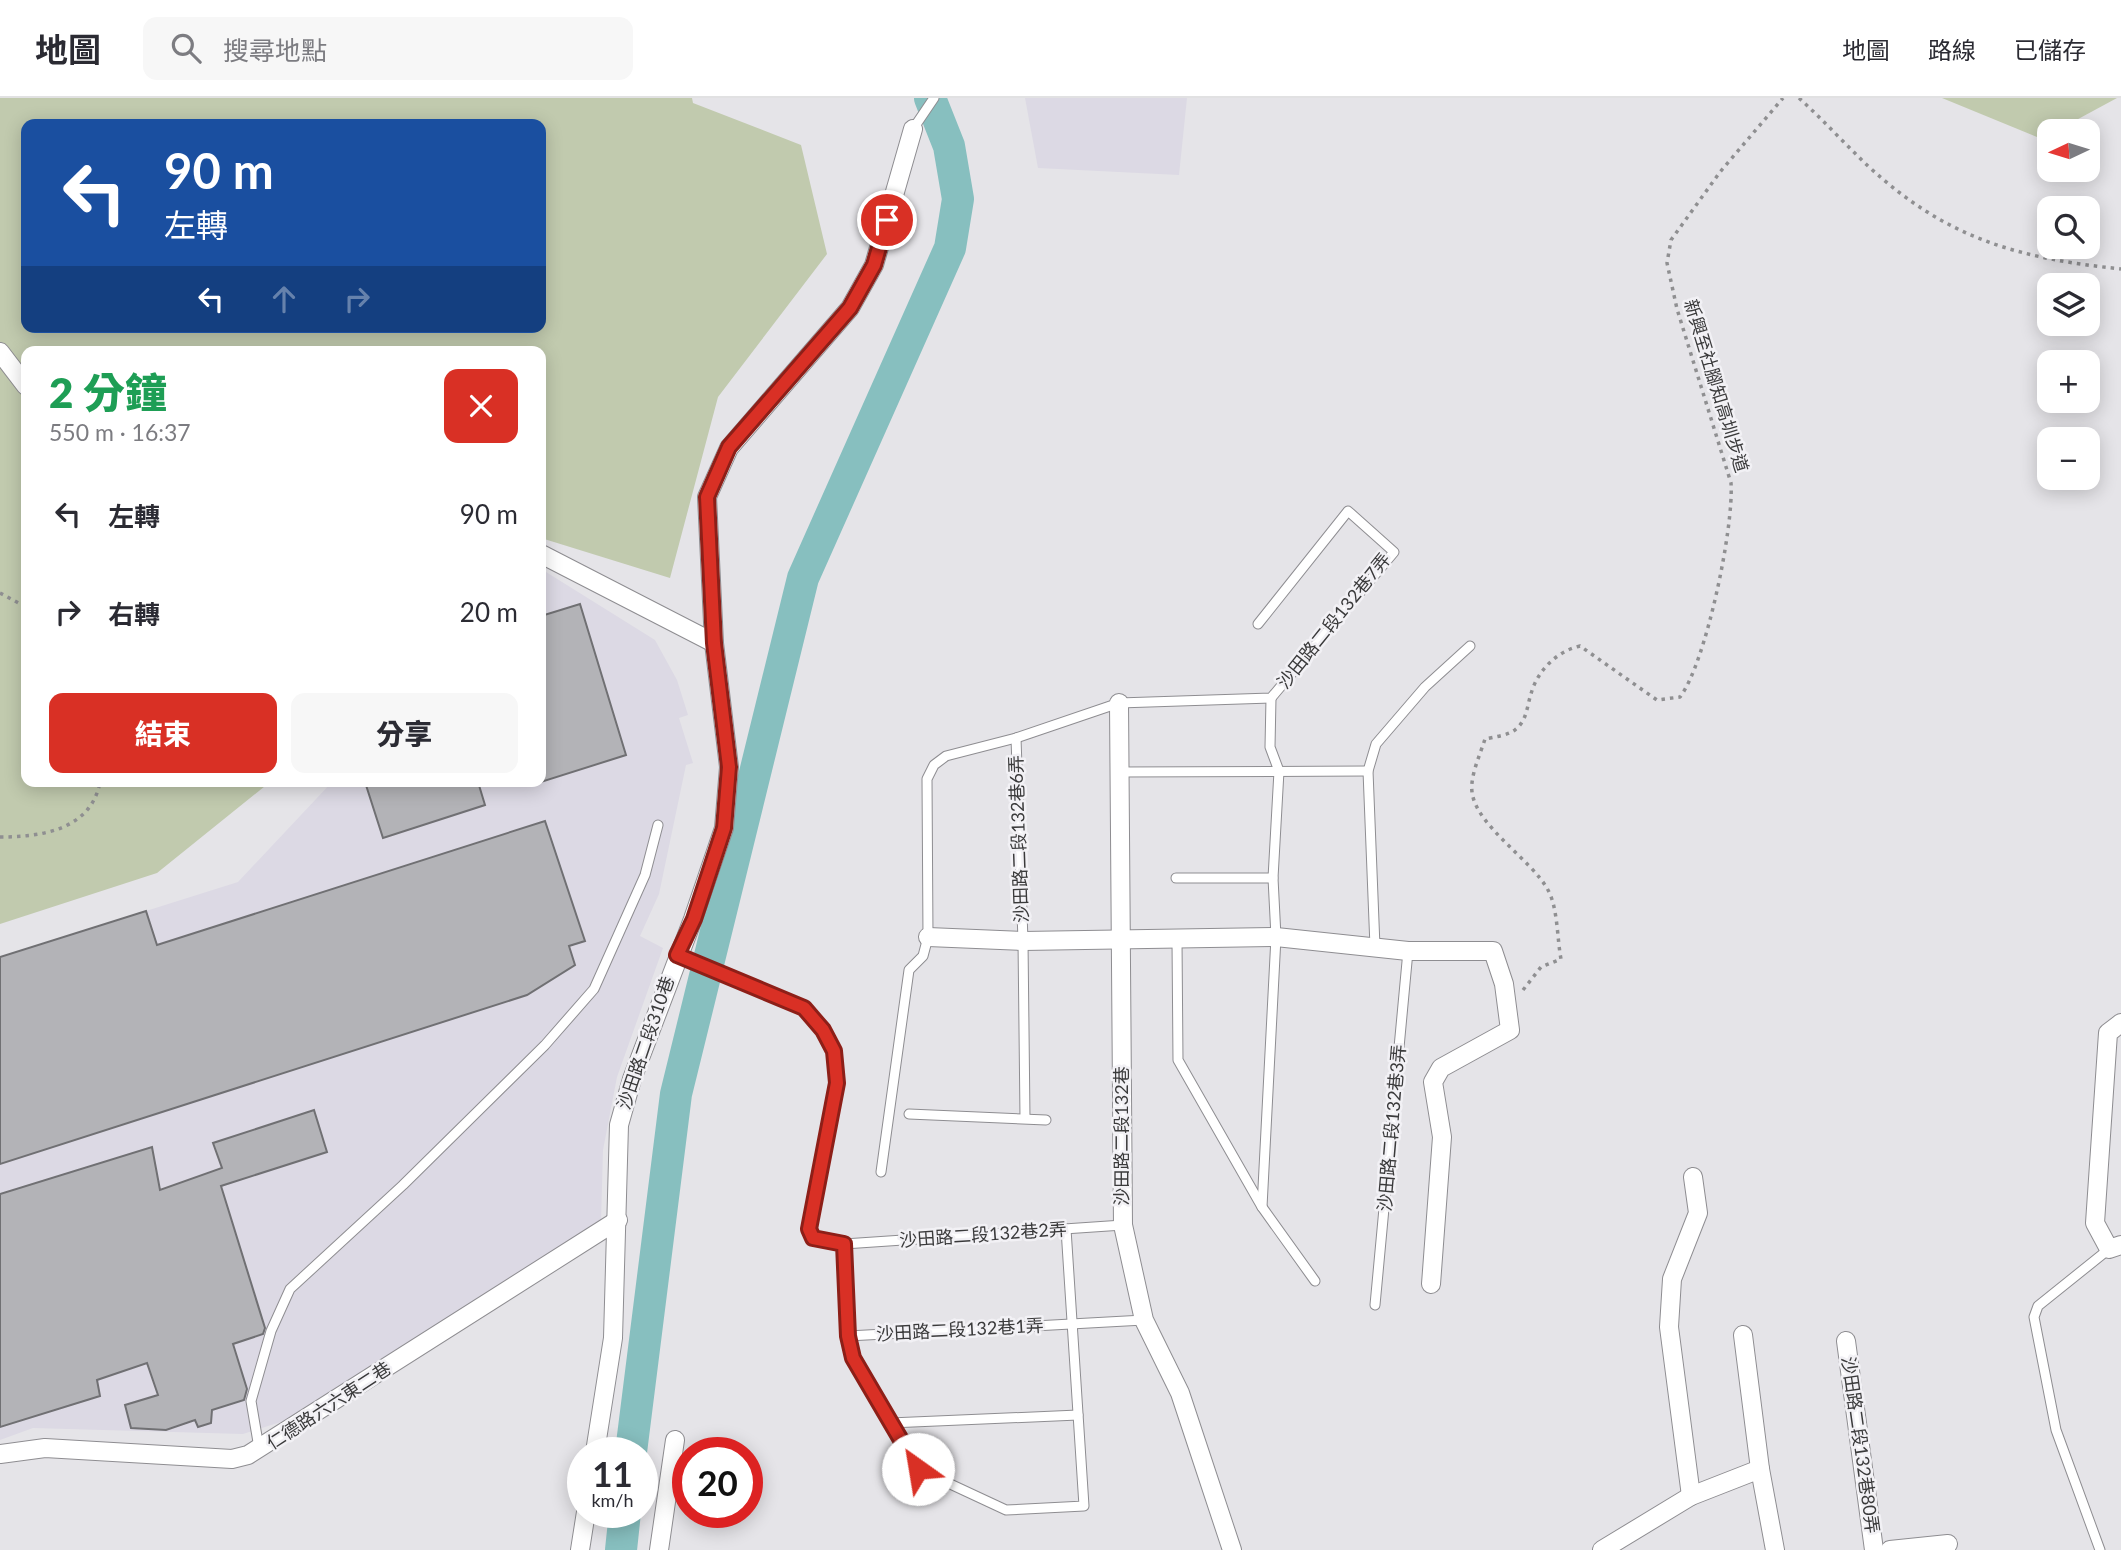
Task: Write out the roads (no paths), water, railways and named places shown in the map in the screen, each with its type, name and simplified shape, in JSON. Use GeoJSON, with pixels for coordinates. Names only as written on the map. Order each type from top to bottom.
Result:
{"type":"FeatureCollection","features":[{"type":"Feature","properties":{"kind":"street","name":"沙田路二段310巷"},"geometry":{"type":"LineString","coordinates":[[597,1437],[613,1338],[619,1125],[632,1079],[677,955],[694,919],[724,828],[729,767],[714,643],[707,497],[729,447],[850,308],[874,265],[913,129]]}},
{"type":"Feature","properties":{"kind":"street"},"geometry":{"type":"LineString","coordinates":[[0,352],[21,379]]}},
{"type":"Feature","properties":{"kind":"street"},"geometry":{"type":"LineString","coordinates":[[546,557],[714,643]]}},
{"type":"Feature","properties":{"kind":"street","name":"沙田路二段132巷"},"geometry":{"type":"LineString","coordinates":[[1119,703],[1123,1226],[1144,1320],[1180,1393],[1231,1550]]}},
{"type":"Feature","properties":{"kind":"street"},"geometry":{"type":"LineString","coordinates":[[928,937],[1023,941],[1276,937],[1408,951],[1493,951],[1504,985],[1510,1030],[1441,1068],[1433,1082],[1442,1137],[1431,1284]]}},
{"type":"Feature","properties":{"kind":"street"},"geometry":{"type":"LineString","coordinates":[[2115,1247],[2095,1223],[2108,1033],[2121,1023]]}},
{"type":"Feature","properties":{"kind":"street"},"geometry":{"type":"LineString","coordinates":[[1691,1496],[1669,1327],[1672,1279],[1698,1213],[1693,1177]]}},
{"type":"Feature","properties":{"kind":"street","name":"仁德路六六東二巷"},"geometry":{"type":"LineString","coordinates":[[0,1454],[45,1448],[232,1459],[260,1450],[618,1220]]}},
{"type":"Feature","properties":{"kind":"street"},"geometry":{"type":"LineString","coordinates":[[1743,1335],[1760,1469],[1774,1550]]}},
{"type":"Feature","properties":{"kind":"street","name":"沙田路二段132巷80弄"},"geometry":{"type":"LineString","coordinates":[[1846,1340],[1874,1550]]}},
{"type":"Feature","properties":{"kind":"street"},"geometry":{"type":"LineString","coordinates":[[659,1550],[672,1466]]}},
{"type":"Feature","properties":{"kind":"street"},"geometry":{"type":"LineString","coordinates":[[1602,1550],[1691,1496],[1760,1469]]}},
{"type":"Feature","properties":{"kind":"street"},"geometry":{"type":"LineString","coordinates":[[580,1550],[583,1528]]}},
{"type":"Feature","properties":{"kind":"street","name":"沙田路二段132巷80弄"},"geometry":{"type":"LineString","coordinates":[[1890,1550],[1948,1544]]}},
{"type":"Feature","properties":{"kind":"lane"},"geometry":{"type":"LineString","coordinates":[[913,129],[934,98]]}},
{"type":"Feature","properties":{"kind":"lane","name":"沙田路二段132巷7弄"},"geometry":{"type":"LineString","coordinates":[[1119,703],[1271,698],[1394,552],[1348,511],[1258,624]]}},
{"type":"Feature","properties":{"kind":"lane"},"geometry":{"type":"LineString","coordinates":[[1374,947],[1368,771],[1376,744],[1425,687],[1470,646]]}},
{"type":"Feature","properties":{"kind":"lane"},"geometry":{"type":"LineString","coordinates":[[1262,1207],[1276,937],[1273,878],[1279,771],[1270,747],[1271,698]]}},
{"type":"Feature","properties":{"kind":"lane","name":"沙田路二段132巷6弄"},"geometry":{"type":"LineString","coordinates":[[928,937],[927,779],[934,765],[946,756],[1016,738],[1119,703]]}},
{"type":"Feature","properties":{"kind":"lane","name":"沙田路二段132巷6弄"},"geometry":{"type":"LineString","coordinates":[[1016,738],[1023,941],[1024,1118]]}},
{"type":"Feature","properties":{"kind":"lane"},"geometry":{"type":"LineString","coordinates":[[1119,772],[1368,771]]}},
{"type":"Feature","properties":{"kind":"lane"},"geometry":{"type":"LineString","coordinates":[[260,1450],[251,1401],[271,1331],[290,1289],[413,1176],[545,1045],[594,989],[645,875],[658,825]]}},
{"type":"Feature","properties":{"kind":"lane"},"geometry":{"type":"LineString","coordinates":[[1176,878],[1273,878]]}},
{"type":"Feature","properties":{"kind":"lane"},"geometry":{"type":"LineString","coordinates":[[881,1172],[909,970],[923,956],[928,937]]}},
{"type":"Feature","properties":{"kind":"lane"},"geometry":{"type":"LineString","coordinates":[[1177,940],[1178,1060],[1262,1207],[1315,1281]]}},
{"type":"Feature","properties":{"kind":"lane","name":"沙田路二段132巷3弄"},"geometry":{"type":"LineString","coordinates":[[1375,1305],[1408,951]]}},
{"type":"Feature","properties":{"kind":"lane","name":"沙田路二段132巷2弄"},"geometry":{"type":"LineString","coordinates":[[677,955],[804,1008],[823,1030],[834,1051],[837,1083],[809,1229],[813,1238],[844,1244],[1123,1226]]}},
{"type":"Feature","properties":{"kind":"lane"},"geometry":{"type":"LineString","coordinates":[[909,1114],[1046,1120]]}},
{"type":"Feature","properties":{"kind":"lane","name":"沙田路二段132巷1弄"},"geometry":{"type":"LineString","coordinates":[[844,1244],[848,1336],[853,1358],[918,1469],[1006,1510],[1084,1506],[1066,1229]]}},
{"type":"Feature","properties":{"kind":"lane"},"geometry":{"type":"LineString","coordinates":[[2100,1550],[2056,1430],[2034,1317],[2038,1306],[2115,1247]]}},
{"type":"Feature","properties":{"kind":"lane","name":"沙田路二段132巷1弄"},"geometry":{"type":"LineString","coordinates":[[848,1336],[1144,1320]]}},
{"type":"Feature","properties":{"kind":"lane"},"geometry":{"type":"LineString","coordinates":[[890,1423],[1078,1415]]}},
{"type":"Feature","properties":{"kind":"waterway"},"geometry":{"type":"LineString","coordinates":[[633,1437],[676,1094],[803,578],[950,248],[958,199],[949,146],[930,98]]}},
{"type":"Feature","properties":{"kind":"waterway"},"geometry":{"type":"LineString","coordinates":[[621,1550],[623,1528]]}}]}
